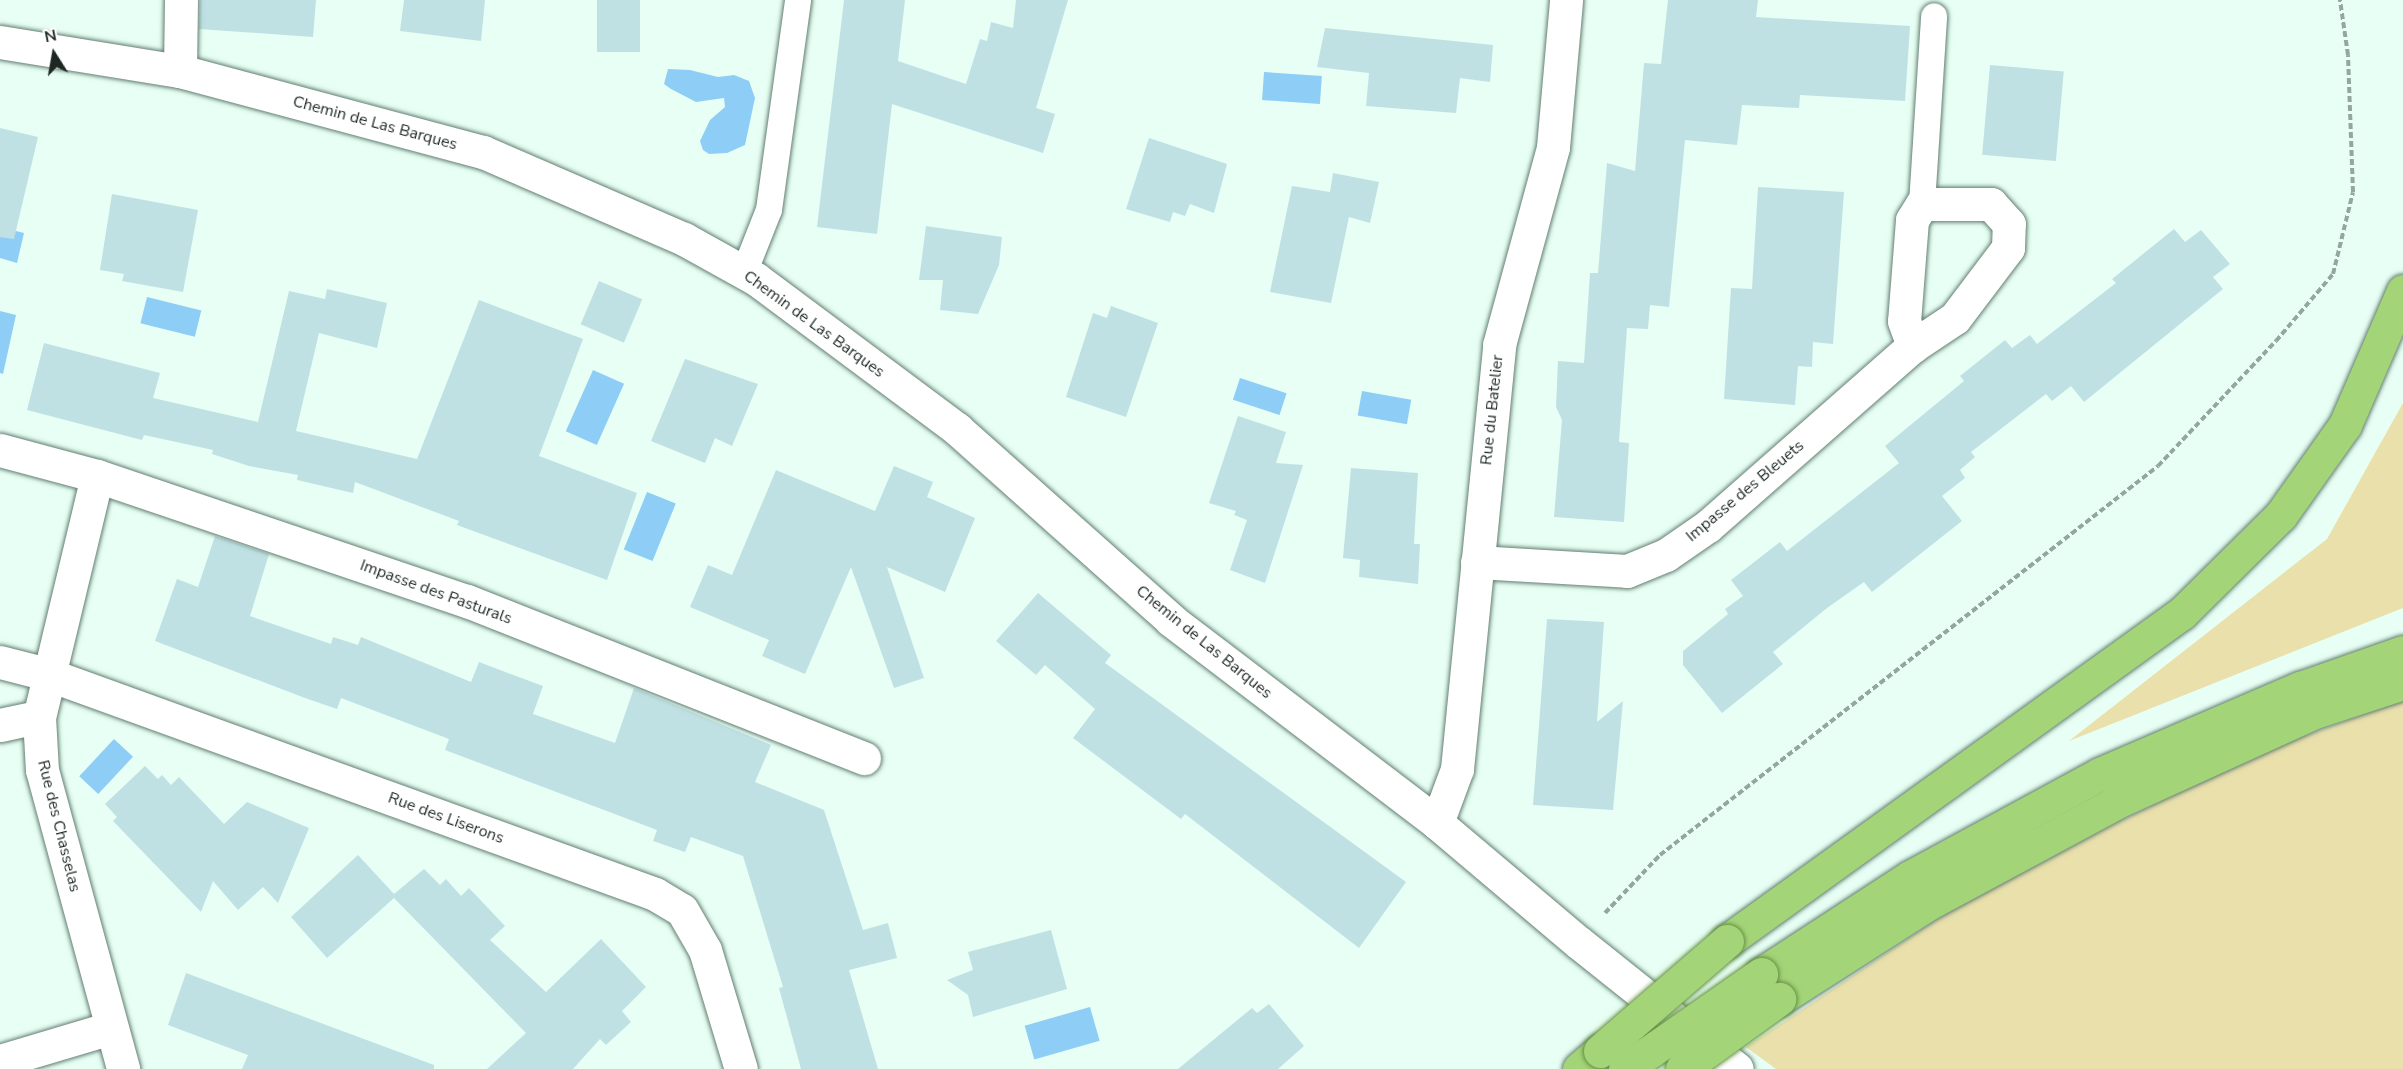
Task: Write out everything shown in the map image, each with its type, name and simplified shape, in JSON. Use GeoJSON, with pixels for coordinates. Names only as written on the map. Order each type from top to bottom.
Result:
{"type":"FeatureCollection","features":[{"type":"Feature","properties":{"kind":"highway"},"geometry":{"type":"LineString","coordinates":[[1601,1063],[1727,941],[2182,613],[2281,515],[2345,425],[2403,291]]}},
{"type":"Feature","properties":{"kind":"highway"},"geometry":{"type":"LineString","coordinates":[[1682,1069],[1770,987],[1910,878],[2100,774],[2300,688],[2403,652]]}},
{"type":"Feature","properties":{"kind":"highway"},"geometry":{"type":"LineString","coordinates":[[1601,1063],[1770,987],[2117,802],[2312,713],[2403,683]]}},
{"type":"Feature","properties":{"kind":"street"},"geometry":{"type":"LineString","coordinates":[[180,71],[181,0]]}},
{"type":"Feature","properties":{"kind":"street","name":"Rue du Batelier"},"geometry":{"type":"LineString","coordinates":[[1437,823],[1457,769],[1499,345],[1552,147],[1566,0]]}},
{"type":"Feature","properties":{"kind":"street","name":"Chemin de Las Barques"},"geometry":{"type":"LineString","coordinates":[[0,42],[180,71],[483,152],[684,239],[744,273],[957,429],[1171,620],[1437,823],[1578,942],[1737,1069]]}},
{"type":"Feature","properties":{"kind":"street"},"geometry":{"type":"LineString","coordinates":[[1913,346],[1904,321],[1912,220],[1922,204]]}},
{"type":"Feature","properties":{"kind":"street","name":"Impasse des Bleuets"},"geometry":{"type":"LineString","coordinates":[[1477,562],[1627,571],[1666,555],[1708,526],[1913,346],[1955,318],[2008,248],[2009,224],[1991,204],[1922,204]]}},
{"type":"Feature","properties":{"kind":"street","name":"Impasse des Pasturals"},"geometry":{"type":"LineString","coordinates":[[0,450],[98,476],[467,601],[864,758]]}},
{"type":"Feature","properties":{"kind":"street","name":"Rue des Chasselas"},"geometry":{"type":"LineString","coordinates":[[98,476],[47,674],[39,717],[42,770],[123,1069]]}},
{"type":"Feature","properties":{"kind":"street","name":"Rue des Liserons"},"geometry":{"type":"LineString","coordinates":[[0,662],[47,674],[655,894],[682,910],[705,950],[741,1069]]}},
{"type":"Feature","properties":{"kind":"street"},"geometry":{"type":"LineString","coordinates":[[0,725],[39,717]]}},
{"type":"Feature","properties":{"kind":"street"},"geometry":{"type":"LineString","coordinates":[[0,1061],[111,1028]]}},
{"type":"Feature","properties":{"kind":"lane"},"geometry":{"type":"LineString","coordinates":[[744,273],[769,210],[798,0]]}},
{"type":"Feature","properties":{"kind":"lane"},"geometry":{"type":"LineString","coordinates":[[1922,204],[1934,16]]}},
{"type":"Feature","properties":{"kind":"path"},"geometry":{"type":"LineString","coordinates":[[1578,942],[1660,855],[2158,466],[2276,341],[2333,274],[2353,192],[2348,55],[2340,0]]}},
{"type":"Feature","properties":{"kind":"shaded area"},"geometry":{"type":"Polygon","coordinates":[[[2403,403],[2403,608],[2069,741],[2327,539],[2403,403]]]}},
{"type":"Feature","properties":{"kind":"shaded area"},"geometry":{"type":"Polygon","coordinates":[[[2403,700],[2403,1069],[1776,1069],[1746,1047],[1945,914],[2112,825],[2266,750],[2403,700]]]}},
{"type":"Feature","properties":{"kind":"water"},"geometry":{"type":"Polygon","coordinates":[[[668,69],[690,70],[718,77],[734,75],[749,81],[755,98],[745,145],[727,153],[709,154],[703,150],[700,141],[710,120],[725,107],[724,98],[696,102],[664,84],[668,69]]]}},
{"type":"Feature","properties":{"kind":"water"},"geometry":{"type":"Polygon","coordinates":[[[1264,72],[1322,76],[1320,104],[1262,100],[1264,72]]]}},
{"type":"Feature","properties":{"kind":"water"},"geometry":{"type":"Polygon","coordinates":[[[0,227],[24,233],[17,263],[0,258],[0,227]]]}},
{"type":"Feature","properties":{"kind":"water"},"geometry":{"type":"Polygon","coordinates":[[[147,297],[201,311],[195,337],[140,323],[147,297]]]}},
{"type":"Feature","properties":{"kind":"water"},"geometry":{"type":"Polygon","coordinates":[[[0,311],[16,315],[3,374],[0,373],[0,311]]]}},
{"type":"Feature","properties":{"kind":"water"},"geometry":{"type":"Polygon","coordinates":[[[593,370],[624,384],[597,445],[566,431],[593,370]]]}},
{"type":"Feature","properties":{"kind":"water"},"geometry":{"type":"Polygon","coordinates":[[[1240,378],[1287,393],[1279,415],[1233,400],[1240,378]]]}},
{"type":"Feature","properties":{"kind":"water"},"geometry":{"type":"Polygon","coordinates":[[[1362,391],[1411,400],[1407,424],[1358,416],[1362,391]]]}},
{"type":"Feature","properties":{"kind":"water"},"geometry":{"type":"Polygon","coordinates":[[[647,492],[676,504],[653,561],[624,549],[647,492]]]}},
{"type":"Feature","properties":{"kind":"water"},"geometry":{"type":"Polygon","coordinates":[[[114,739],[133,757],[98,794],[79,776],[114,739]]]}},
{"type":"Feature","properties":{"kind":"water"},"geometry":{"type":"Polygon","coordinates":[[[1090,1007],[1100,1041],[1034,1059],[1025,1026],[1090,1007]]]}},
{"type":"Feature","properties":{"kind":"building"},"geometry":{"type":"Polygon","coordinates":[[[200,0],[316,0],[313,37],[199,29],[200,0]]]}},
{"type":"Feature","properties":{"kind":"building"},"geometry":{"type":"Polygon","coordinates":[[[404,0],[485,0],[481,41],[400,31],[404,0]]]}},
{"type":"Feature","properties":{"kind":"building"},"geometry":{"type":"Polygon","coordinates":[[[597,0],[640,0],[640,52],[597,52],[597,0]]]}},
{"type":"Feature","properties":{"kind":"building"},"geometry":{"type":"Polygon","coordinates":[[[844,0],[905,0],[898,61],[966,84],[980,39],[987,41],[991,22],[1013,28],[1016,0],[1068,0],[1036,108],[1055,114],[1043,153],[892,104],[877,234],[817,227],[844,0]]]}},
{"type":"Feature","properties":{"kind":"building"},"geometry":{"type":"Polygon","coordinates":[[[1668,0],[1758,0],[1756,17],[1910,26],[1905,101],[1800,95],[1799,108],[1742,105],[1737,145],[1685,140],[1669,307],[1650,305],[1648,329],[1627,328],[1619,442],[1629,443],[1624,522],[1554,517],[1562,420],[1556,407],[1558,361],[1584,363],[1590,273],[1598,273],[1607,163],[1635,171],[1644,63],[1661,64],[1668,0]]]}},
{"type":"Feature","properties":{"kind":"building"},"geometry":{"type":"Polygon","coordinates":[[[1325,28],[1493,45],[1490,82],[1460,78],[1456,113],[1366,106],[1369,73],[1317,67],[1325,28]]]}},
{"type":"Feature","properties":{"kind":"building"},"geometry":{"type":"Polygon","coordinates":[[[1990,65],[2064,71],[2056,161],[1982,155],[1990,65]]]}},
{"type":"Feature","properties":{"kind":"building"},"geometry":{"type":"Polygon","coordinates":[[[0,128],[38,137],[14,239],[0,237],[0,128]]]}},
{"type":"Feature","properties":{"kind":"building"},"geometry":{"type":"Polygon","coordinates":[[[1149,138],[1227,164],[1214,213],[1190,204],[1185,216],[1173,212],[1170,222],[1126,209],[1149,138]]]}},
{"type":"Feature","properties":{"kind":"building"},"geometry":{"type":"Polygon","coordinates":[[[1333,173],[1379,182],[1370,223],[1349,217],[1331,303],[1270,292],[1292,186],[1330,192],[1333,173]]]}},
{"type":"Feature","properties":{"kind":"building"},"geometry":{"type":"Polygon","coordinates":[[[1758,187],[1844,192],[1833,344],[1813,342],[1812,367],[1798,366],[1795,405],[1724,399],[1731,288],[1752,289],[1758,187]]]}},
{"type":"Feature","properties":{"kind":"building"},"geometry":{"type":"Polygon","coordinates":[[[112,194],[198,210],[183,292],[122,281],[124,274],[100,270],[112,194]]]}},
{"type":"Feature","properties":{"kind":"building"},"geometry":{"type":"Polygon","coordinates":[[[926,226],[1002,237],[999,265],[978,314],[940,310],[943,280],[919,280],[926,226]]]}},
{"type":"Feature","properties":{"kind":"building"},"geometry":{"type":"Polygon","coordinates":[[[2174,229],[2185,242],[2201,230],[2230,264],[2213,277],[2223,289],[2084,402],[2071,386],[2052,401],[2046,394],[1971,452],[1975,457],[1960,470],[1965,478],[1942,496],[1962,521],[1872,592],[1864,582],[1827,608],[1773,652],[1783,664],[1722,713],[1683,665],[1683,651],[1728,614],[1725,609],[1743,596],[1731,580],[1780,542],[1787,551],[1899,463],[1885,446],[1964,381],[1960,376],[2005,340],[2012,348],[2030,335],[2037,344],[2116,283],[2112,279],[2174,229]]]}},
{"type":"Feature","properties":{"kind":"building"},"geometry":{"type":"Polygon","coordinates":[[[599,281],[642,299],[624,343],[581,324],[599,281]]]}},
{"type":"Feature","properties":{"kind":"building"},"geometry":{"type":"Polygon","coordinates":[[[327,289],[387,303],[377,348],[319,333],[296,431],[417,459],[479,300],[583,339],[539,456],[637,493],[607,580],[457,525],[459,521],[355,482],[353,493],[297,480],[298,475],[249,466],[212,454],[213,450],[144,435],[142,440],[27,410],[44,343],[160,373],[153,398],[258,422],[289,291],[325,299],[327,289]]]}},
{"type":"Feature","properties":{"kind":"building"},"geometry":{"type":"Polygon","coordinates":[[[1111,306],[1158,323],[1126,417],[1066,397],[1093,313],[1107,318],[1111,306]]]}},
{"type":"Feature","properties":{"kind":"building"},"geometry":{"type":"Polygon","coordinates":[[[685,359],[758,384],[732,446],[715,438],[705,463],[651,441],[685,359]]]}},
{"type":"Feature","properties":{"kind":"building"},"geometry":{"type":"Polygon","coordinates":[[[1238,416],[1286,432],[1276,463],[1303,465],[1265,583],[1230,570],[1247,520],[1234,515],[1236,511],[1209,503],[1238,416]]]}},
{"type":"Feature","properties":{"kind":"building"},"geometry":{"type":"Polygon","coordinates":[[[894,466],[933,482],[927,497],[975,518],[945,592],[887,567],[924,678],[894,688],[851,567],[805,674],[762,656],[769,640],[690,607],[708,565],[732,575],[776,470],[875,511],[894,466]]]}},
{"type":"Feature","properties":{"kind":"building"},"geometry":{"type":"Polygon","coordinates":[[[1351,468],[1418,473],[1414,544],[1420,544],[1418,584],[1359,577],[1360,560],[1343,558],[1351,468]]]}},
{"type":"Feature","properties":{"kind":"building"},"geometry":{"type":"Polygon","coordinates":[[[215,536],[269,554],[250,616],[331,644],[333,637],[358,645],[361,637],[471,682],[479,662],[543,686],[533,714],[615,743],[634,688],[771,745],[755,782],[824,810],[863,930],[888,923],[897,958],[849,970],[878,1069],[801,1069],[779,988],[783,987],[743,856],[691,837],[685,852],[653,841],[657,830],[445,750],[449,739],[341,698],[337,709],[155,641],[177,579],[198,587],[215,536]]]}},
{"type":"Feature","properties":{"kind":"building"},"geometry":{"type":"Polygon","coordinates":[[[1038,593],[1111,655],[1105,663],[1406,882],[1359,948],[1185,814],[1181,819],[1073,738],[1095,709],[1045,665],[1036,675],[996,641],[1038,593]]]}},
{"type":"Feature","properties":{"kind":"building"},"geometry":{"type":"Polygon","coordinates":[[[1547,619],[1604,622],[1597,722],[1623,701],[1613,810],[1533,805],[1547,619]]]}},
{"type":"Feature","properties":{"kind":"building"},"geometry":{"type":"Polygon","coordinates":[[[145,766],[158,779],[162,775],[171,785],[179,777],[224,824],[247,802],[309,828],[278,903],[263,887],[238,910],[213,881],[201,912],[113,821],[117,817],[105,804],[145,766]]]}},
{"type":"Feature","properties":{"kind":"building"},"geometry":{"type":"Polygon","coordinates":[[[358,855],[394,894],[424,869],[440,885],[446,879],[461,896],[469,888],[505,926],[490,940],[546,992],[601,939],[646,987],[622,1011],[631,1022],[606,1045],[600,1039],[573,1069],[487,1069],[526,1033],[394,898],[327,958],[291,917],[358,855]]]}},
{"type":"Feature","properties":{"kind":"building"},"geometry":{"type":"Polygon","coordinates":[[[1051,930],[1067,989],[973,1017],[968,995],[947,980],[973,970],[968,952],[1051,930]]]}},
{"type":"Feature","properties":{"kind":"building"},"geometry":{"type":"Polygon","coordinates":[[[186,973],[434,1065],[434,1069],[242,1069],[248,1055],[168,1025],[186,973]]]}},
{"type":"Feature","properties":{"kind":"building"},"geometry":{"type":"Polygon","coordinates":[[[1269,1004],[1304,1046],[1278,1069],[1178,1069],[1252,1008],[1257,1013],[1269,1004]]]}}]}
